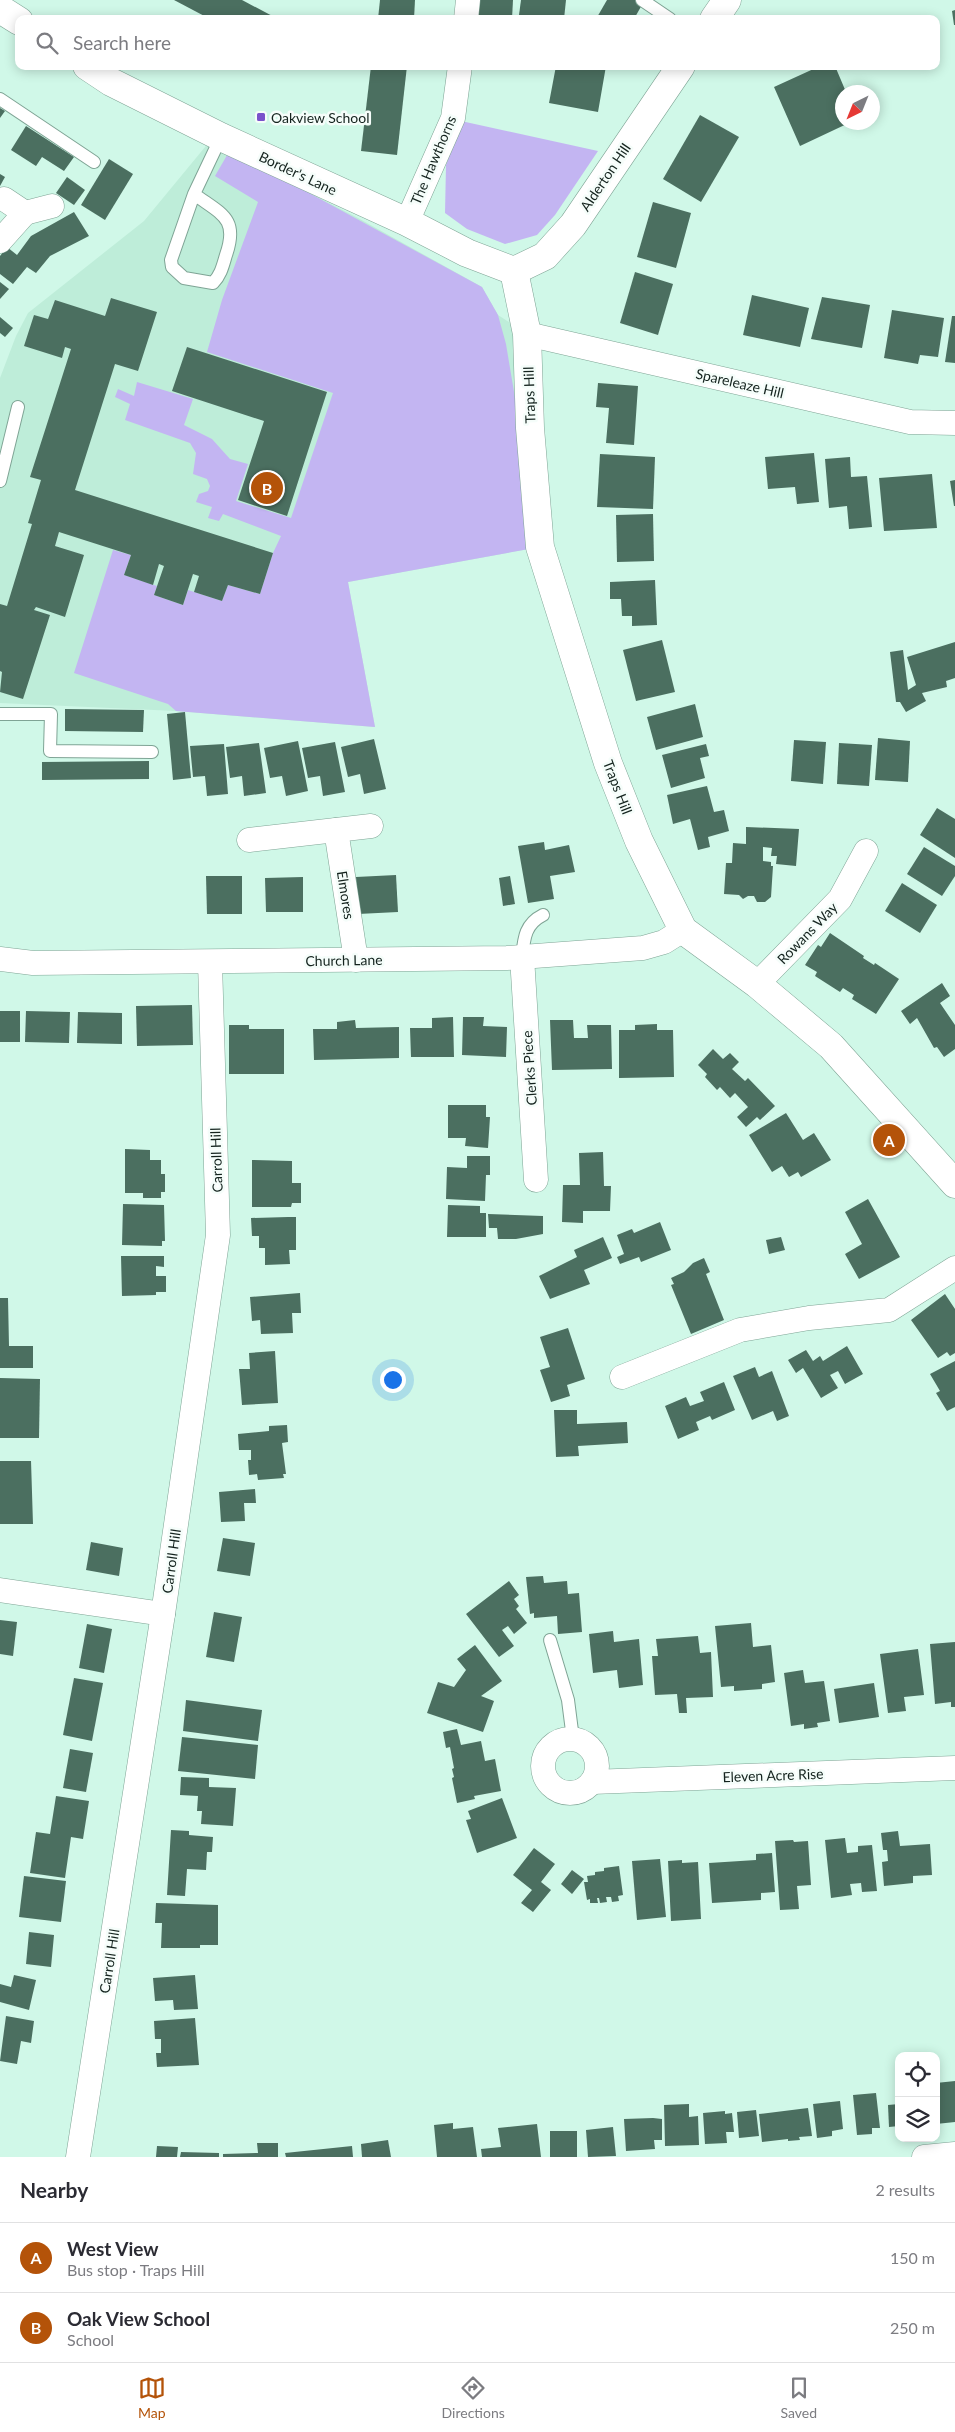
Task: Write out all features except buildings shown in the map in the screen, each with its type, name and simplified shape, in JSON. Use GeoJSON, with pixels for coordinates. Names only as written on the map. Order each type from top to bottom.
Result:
{"type":"FeatureCollection","features":[{"type":"Feature","properties":{"kind":"street"},"geometry":{"type":"LineString","coordinates":[[466,15],[468,0]]}},
{"type":"Feature","properties":{"kind":"street"},"geometry":{"type":"LineString","coordinates":[[717,15],[728,0]]}},
{"type":"Feature","properties":{"kind":"street"},"geometry":{"type":"LineString","coordinates":[[0,8],[15,18]]}},
{"type":"Feature","properties":{"kind":"street","name":"Border's Lane"},"geometry":{"type":"LineString","coordinates":[[93,70],[111,82],[222,137],[407,222],[467,253],[514,271]]}},
{"type":"Feature","properties":{"kind":"street","name":"The Hawthorns"},"geometry":{"type":"LineString","coordinates":[[407,222],[453,118],[459,70]]}},
{"type":"Feature","properties":{"kind":"street","name":"Alderton Hill"},"geometry":{"type":"LineString","coordinates":[[514,271],[546,256],[572,226],[678,70]]}},
{"type":"Feature","properties":{"kind":"street"},"geometry":{"type":"LineString","coordinates":[[4,199],[25,213]]}},
{"type":"Feature","properties":{"kind":"street"},"geometry":{"type":"LineString","coordinates":[[0,241],[25,213],[52,206]]}},
{"type":"Feature","properties":{"kind":"street","name":"Traps Hill"},"geometry":{"type":"LineString","coordinates":[[514,271],[527,334],[530,428],[540,547],[608,763],[639,840],[683,930],[757,984],[831,1046],[955,1184]]}},
{"type":"Feature","properties":{"kind":"street","name":"Spareleaze Hill"},"geometry":{"type":"LineString","coordinates":[[527,334],[910,422],[955,423]]}},
{"type":"Feature","properties":{"kind":"street"},"geometry":{"type":"LineString","coordinates":[[249,840],[371,826]]}},
{"type":"Feature","properties":{"kind":"street","name":"Elmores"},"geometry":{"type":"LineString","coordinates":[[336,830],[356,960]]}},
{"type":"Feature","properties":{"kind":"street","name":"Rowans Way"},"geometry":{"type":"LineString","coordinates":[[757,984],[840,899],[866,852]]}},
{"type":"Feature","properties":{"kind":"street","name":"Church Lane"},"geometry":{"type":"LineString","coordinates":[[0,959],[33,963],[522,957],[643,948],[664,942],[683,930]]}},
{"type":"Feature","properties":{"kind":"street","name":"Clerks Piece"},"geometry":{"type":"LineString","coordinates":[[522,957],[536,1180]]}},
{"type":"Feature","properties":{"kind":"street","name":"Carroll Hill"},"geometry":{"type":"LineString","coordinates":[[78,2157],[163,1614],[218,1235],[210,962]]}},
{"type":"Feature","properties":{"kind":"street"},"geometry":{"type":"LineString","coordinates":[[622,1377],[740,1330],[808,1318],[889,1310],[955,1268]]}},
{"type":"Feature","properties":{"kind":"street"},"geometry":{"type":"LineString","coordinates":[[0,1590],[163,1614]]}},
{"type":"Feature","properties":{"kind":"street"},"geometry":{"type":"LineString","coordinates":[[565,1739],[574,1739],[590,1748],[595,1755],[597,1765],[592,1782],[578,1792],[569,1793],[553,1787],[543,1772],[543,1764],[550,1748],[565,1739]]}},
{"type":"Feature","properties":{"kind":"street","name":"Eleven Acre Rise"},"geometry":{"type":"LineString","coordinates":[[592,1782],[955,1768]]}},
{"type":"Feature","properties":{"kind":"street"},"geometry":{"type":"LineString","coordinates":[[924,2157],[955,2154]]}},
{"type":"Feature","properties":{"kind":"lane"},"geometry":{"type":"LineString","coordinates":[[642,0],[664,15]]}},
{"type":"Feature","properties":{"kind":"lane"},"geometry":{"type":"LineString","coordinates":[[0,99],[94,162]]}},
{"type":"Feature","properties":{"kind":"lane"},"geometry":{"type":"LineString","coordinates":[[194,194],[227,219],[231,229],[231,242],[219,277],[213,283],[184,278],[172,267],[171,260],[194,194],[222,137]]}},
{"type":"Feature","properties":{"kind":"lane"},"geometry":{"type":"LineString","coordinates":[[0,480],[18,407]]}},
{"type":"Feature","properties":{"kind":"lane"},"geometry":{"type":"LineString","coordinates":[[0,714],[51,714],[50,751],[152,752]]}},
{"type":"Feature","properties":{"kind":"lane"},"geometry":{"type":"LineString","coordinates":[[522,957],[526,931],[534,919],[543,915]]}},
{"type":"Feature","properties":{"kind":"lane"},"geometry":{"type":"LineString","coordinates":[[550,1640],[568,1700],[574,1739]]}},
{"type":"Feature","properties":{"kind":"shaded area"},"geometry":{"type":"Polygon","coordinates":[[[461,121],[598,151],[555,215],[537,235],[505,244],[467,229],[445,213],[446,165],[461,121]]]}},
{"type":"Feature","properties":{"kind":"shaded area"},"geometry":{"type":"Polygon","coordinates":[[[210,141],[358,218],[482,287],[498,315],[527,334],[540,547],[348,582],[375,727],[176,711],[0,703],[0,378],[16,336],[28,313],[144,221],[210,141]]]}},
{"type":"Feature","properties":{"kind":"shaded area"},"geometry":{"type":"Polygon","coordinates":[[[230,150],[482,287],[498,315],[506,344],[540,547],[348,582],[375,727],[176,711],[168,704],[74,673],[113,550],[131,555],[124,575],[157,586],[154,595],[183,605],[188,590],[222,601],[228,585],[260,594],[273,553],[281,536],[223,514],[219,521],[208,518],[212,507],[196,502],[199,494],[208,491],[210,486],[207,479],[193,474],[196,453],[190,443],[125,420],[130,404],[115,397],[118,389],[134,396],[137,382],[193,399],[184,425],[212,439],[230,459],[248,464],[236,501],[291,518],[333,393],[207,352],[222,300],[258,202],[215,176],[230,150]]]}},
{"type":"Feature","properties":{"kind":"place","name":"Oakview School"},"geometry":{"type":"Point","coordinates":[261,117]}},
{"type":"Feature","properties":{"kind":"place","name":"Oak View School"},"geometry":{"type":"Point","coordinates":[267,488]}},
{"type":"Feature","properties":{"kind":"place","name":"West View"},"geometry":{"type":"Point","coordinates":[889,1140]}}]}
